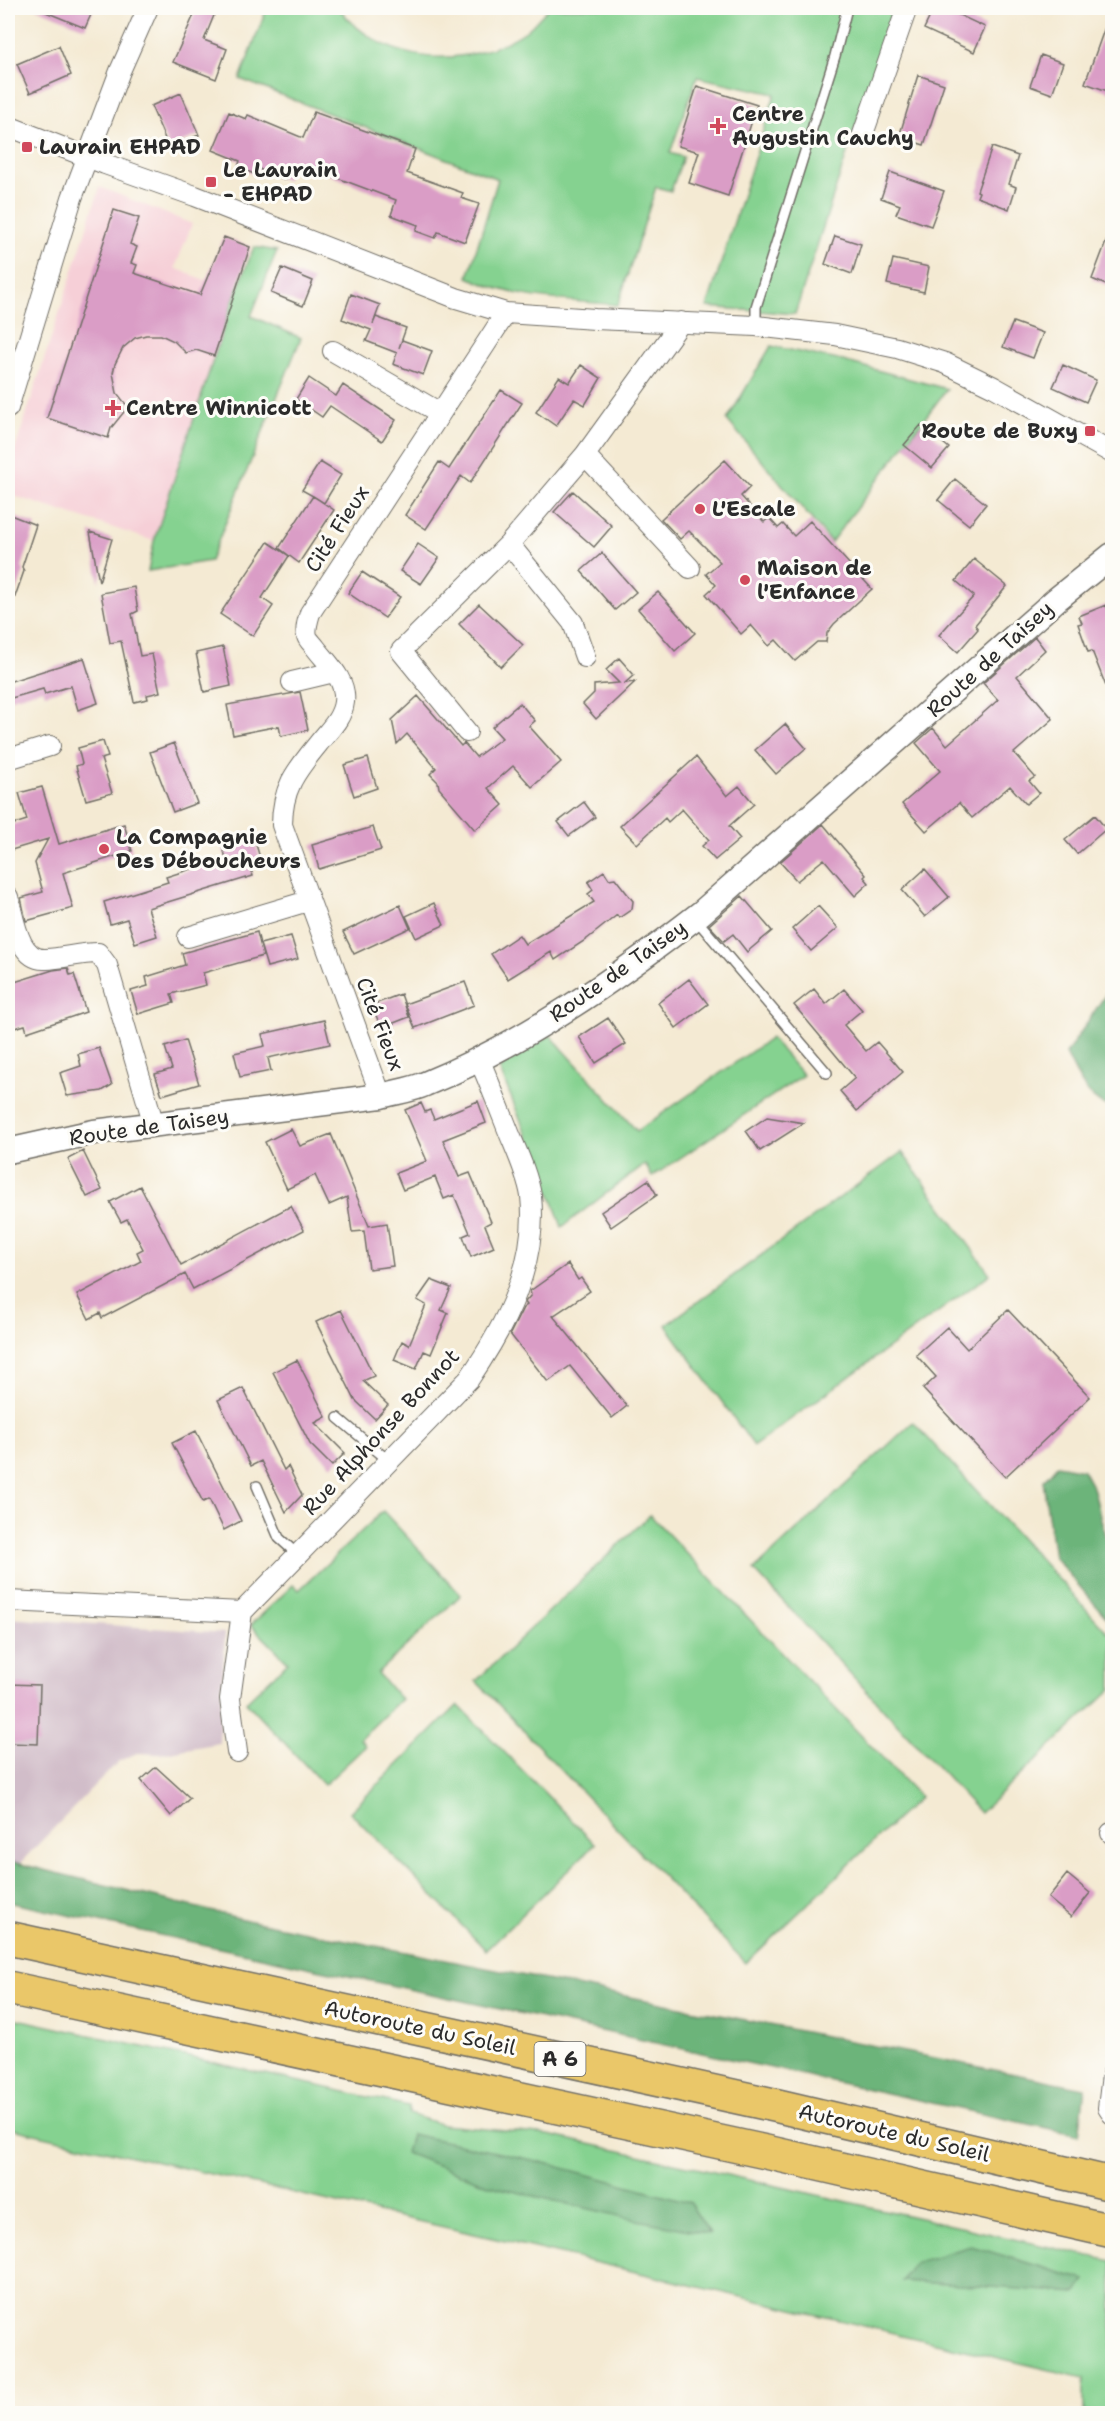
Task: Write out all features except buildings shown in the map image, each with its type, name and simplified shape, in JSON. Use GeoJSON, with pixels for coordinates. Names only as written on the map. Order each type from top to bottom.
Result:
{"type":"FeatureCollection","features":[{"type":"Feature","properties":{"kind":"highway","name":"Autoroute du Soleil"},"geometry":{"type":"LineString","coordinates":[[8,1938],[785,2108],[1113,2184]]}},
{"type":"Feature","properties":{"kind":"highway","name":"A 6"},"geometry":{"type":"LineString","coordinates":[[8,1988],[766,2152],[1113,2231]]}},
{"type":"Feature","properties":{"kind":"street"},"geometry":{"type":"LineString","coordinates":[[8,408],[72,198],[120,71],[148,8]]}},
{"type":"Feature","properties":{"kind":"street"},"geometry":{"type":"LineString","coordinates":[[862,137],[907,8]]}},
{"type":"Feature","properties":{"kind":"street"},"geometry":{"type":"LineString","coordinates":[[8,126],[456,298],[506,313],[756,326],[835,335],[897,348],[945,363],[994,387],[1113,453]]}},
{"type":"Feature","properties":{"kind":"street","name":"Cité Fieux"},"geometry":{"type":"LineString","coordinates":[[381,1096],[282,825],[285,792],[292,779],[336,723],[344,704],[344,691],[334,672],[307,637],[310,613],[506,313]]}},
{"type":"Feature","properties":{"kind":"street"},"geometry":{"type":"LineString","coordinates":[[467,732],[401,651],[509,544],[585,455],[681,322]]}},
{"type":"Feature","properties":{"kind":"street"},"geometry":{"type":"LineString","coordinates":[[333,351],[440,413]]}},
{"type":"Feature","properties":{"kind":"street"},"geometry":{"type":"LineString","coordinates":[[585,455],[690,568]]}},
{"type":"Feature","properties":{"kind":"street"},"geometry":{"type":"LineString","coordinates":[[509,544],[573,623],[585,657]]}},
{"type":"Feature","properties":{"kind":"street","name":"Route de Taisey"},"geometry":{"type":"LineString","coordinates":[[8,1151],[94,1132],[381,1096],[423,1085],[479,1059],[560,1013],[640,960],[695,918],[1057,599],[1113,555]]}},
{"type":"Feature","properties":{"kind":"street"},"geometry":{"type":"LineString","coordinates":[[292,682],[334,672]]}},
{"type":"Feature","properties":{"kind":"street"},"geometry":{"type":"LineString","coordinates":[[8,759],[50,746]]}},
{"type":"Feature","properties":{"kind":"street"},"geometry":{"type":"LineString","coordinates":[[8,897],[24,947],[31,956],[44,960],[83,953],[98,953],[107,965],[154,1125]]}},
{"type":"Feature","properties":{"kind":"street"},"geometry":{"type":"LineString","coordinates":[[188,937],[308,901]]}},
{"type":"Feature","properties":{"kind":"street","name":"Rue Alphonse Bonnot"},"geometry":{"type":"LineString","coordinates":[[242,1612],[469,1379],[492,1345],[511,1306],[525,1269],[532,1234],[531,1194],[521,1163],[479,1059]]}},
{"type":"Feature","properties":{"kind":"street"},"geometry":{"type":"LineString","coordinates":[[8,1601],[242,1612],[230,1699],[237,1752]]}},
{"type":"Feature","properties":{"kind":"street"},"geometry":{"type":"LineString","coordinates":[[1113,2075],[1108,2108],[1113,2114]]}},
{"type":"Feature","properties":{"kind":"lane"},"geometry":{"type":"LineString","coordinates":[[756,326],[756,307],[831,68],[847,8]]}},
{"type":"Feature","properties":{"kind":"lane"},"geometry":{"type":"LineString","coordinates":[[695,918],[827,1073]]}},
{"type":"Feature","properties":{"kind":"lane"},"geometry":{"type":"LineString","coordinates":[[338,1418],[389,1461]]}},
{"type":"Feature","properties":{"kind":"lane"},"geometry":{"type":"LineString","coordinates":[[257,1486],[279,1538],[298,1555]]}},
{"type":"Feature","properties":{"kind":"shaded area","name":"Centre Winnicott"},"geometry":{"type":"Polygon","coordinates":[[[100,187],[192,224],[175,268],[235,292],[154,541],[8,494],[8,471],[100,187]]]}},
{"type":"Feature","properties":{"kind":"shaded area"},"geometry":{"type":"Polygon","coordinates":[[[8,1618],[225,1633],[219,1743],[159,1754],[137,1753],[119,1761],[19,1864],[8,1861],[8,1618]]]}},
{"type":"Feature","properties":{"kind":"green space"},"geometry":{"type":"Polygon","coordinates":[[[267,8],[339,8],[358,28],[379,42],[402,52],[427,57],[453,57],[478,53],[503,44],[526,31],[549,8],[894,8],[795,314],[707,307],[775,94],[697,77],[670,153],[683,157],[671,191],[656,187],[618,305],[522,295],[486,285],[468,277],[498,179],[240,79],[267,8]]]}},
{"type":"Feature","properties":{"kind":"green space"},"geometry":{"type":"Polygon","coordinates":[[[254,247],[277,251],[251,316],[301,338],[210,561],[148,571],[154,541],[231,305],[254,247]]]}},
{"type":"Feature","properties":{"kind":"green space"},"geometry":{"type":"Polygon","coordinates":[[[771,346],[843,361],[947,389],[831,542],[727,420],[771,346]]]}},
{"type":"Feature","properties":{"kind":"green space"},"geometry":{"type":"Polygon","coordinates":[[[1112,985],[1112,1107],[1103,1104],[1089,1094],[1066,1054],[1112,985]]]}},
{"type":"Feature","properties":{"kind":"green space"},"geometry":{"type":"Polygon","coordinates":[[[550,1035],[637,1131],[771,1038],[803,1075],[652,1177],[645,1164],[562,1227],[545,1179],[499,1068],[550,1035]]]}},
{"type":"Feature","properties":{"kind":"green space"},"geometry":{"type":"Polygon","coordinates":[[[902,1152],[990,1274],[754,1446],[666,1325],[902,1152]]]}},
{"type":"Feature","properties":{"kind":"green space"},"geometry":{"type":"Polygon","coordinates":[[[913,1422],[1112,1637],[1112,1689],[980,1813],[754,1570],[913,1422]]]}},
{"type":"Feature","properties":{"kind":"green space"},"geometry":{"type":"Polygon","coordinates":[[[1057,1465],[1083,1470],[1094,1490],[1112,1565],[1112,1624],[1054,1557],[1043,1481],[1057,1465]]]}},
{"type":"Feature","properties":{"kind":"green space"},"geometry":{"type":"Polygon","coordinates":[[[383,1511],[461,1595],[377,1673],[401,1699],[360,1739],[366,1746],[324,1785],[246,1702],[288,1662],[251,1625],[293,1585],[299,1590],[383,1511]]]}},
{"type":"Feature","properties":{"kind":"green space"},"geometry":{"type":"Polygon","coordinates":[[[650,1515],[920,1797],[746,1963],[476,1681],[650,1515]]]}},
{"type":"Feature","properties":{"kind":"green space"},"geometry":{"type":"Polygon","coordinates":[[[458,1705],[595,1844],[486,1950],[350,1812],[458,1705]]]}},
{"type":"Feature","properties":{"kind":"green space"},"geometry":{"type":"Polygon","coordinates":[[[8,1861],[251,1921],[1085,2088],[1079,2135],[8,1902],[8,1861]]]}},
{"type":"Feature","properties":{"kind":"green space"},"geometry":{"type":"Polygon","coordinates":[[[8,2017],[409,2106],[409,2114],[443,2125],[549,2135],[1112,2261],[1112,2335],[1108,2413],[1084,2413],[1084,2378],[492,2238],[8,2128],[8,2017]]]}},
{"type":"Feature","properties":{"kind":"green space"},"geometry":{"type":"Polygon","coordinates":[[[411,2134],[537,2161],[689,2202],[710,2234],[637,2220],[491,2186],[406,2153],[411,2134]]]}},
{"type":"Feature","properties":{"kind":"green space"},"geometry":{"type":"Polygon","coordinates":[[[971,2246],[1085,2280],[1077,2293],[902,2281],[914,2263],[971,2246]]]}},
{"type":"Feature","properties":{"kind":"place","name":"Centre Augustin Cauchy"},"geometry":{"type":"Point","coordinates":[718,126]}},
{"type":"Feature","properties":{"kind":"place","name":"Laurain EHPAD"},"geometry":{"type":"Point","coordinates":[27,147]}},
{"type":"Feature","properties":{"kind":"place","name":"Le Laurain - EHPAD"},"geometry":{"type":"Point","coordinates":[211,182]}},
{"type":"Feature","properties":{"kind":"place","name":"Centre Winnicott"},"geometry":{"type":"Point","coordinates":[113,408]}},
{"type":"Feature","properties":{"kind":"place","name":"Route de Buxy"},"geometry":{"type":"Point","coordinates":[1090,431]}},
{"type":"Feature","properties":{"kind":"place","name":"L'Escale"},"geometry":{"type":"Point","coordinates":[700,509]}},
{"type":"Feature","properties":{"kind":"place","name":"Maison de l'Enfance"},"geometry":{"type":"Point","coordinates":[745,580]}},
{"type":"Feature","properties":{"kind":"place","name":"La Compagnie Des Déboucheurs"},"geometry":{"type":"Point","coordinates":[104,849]}}]}
